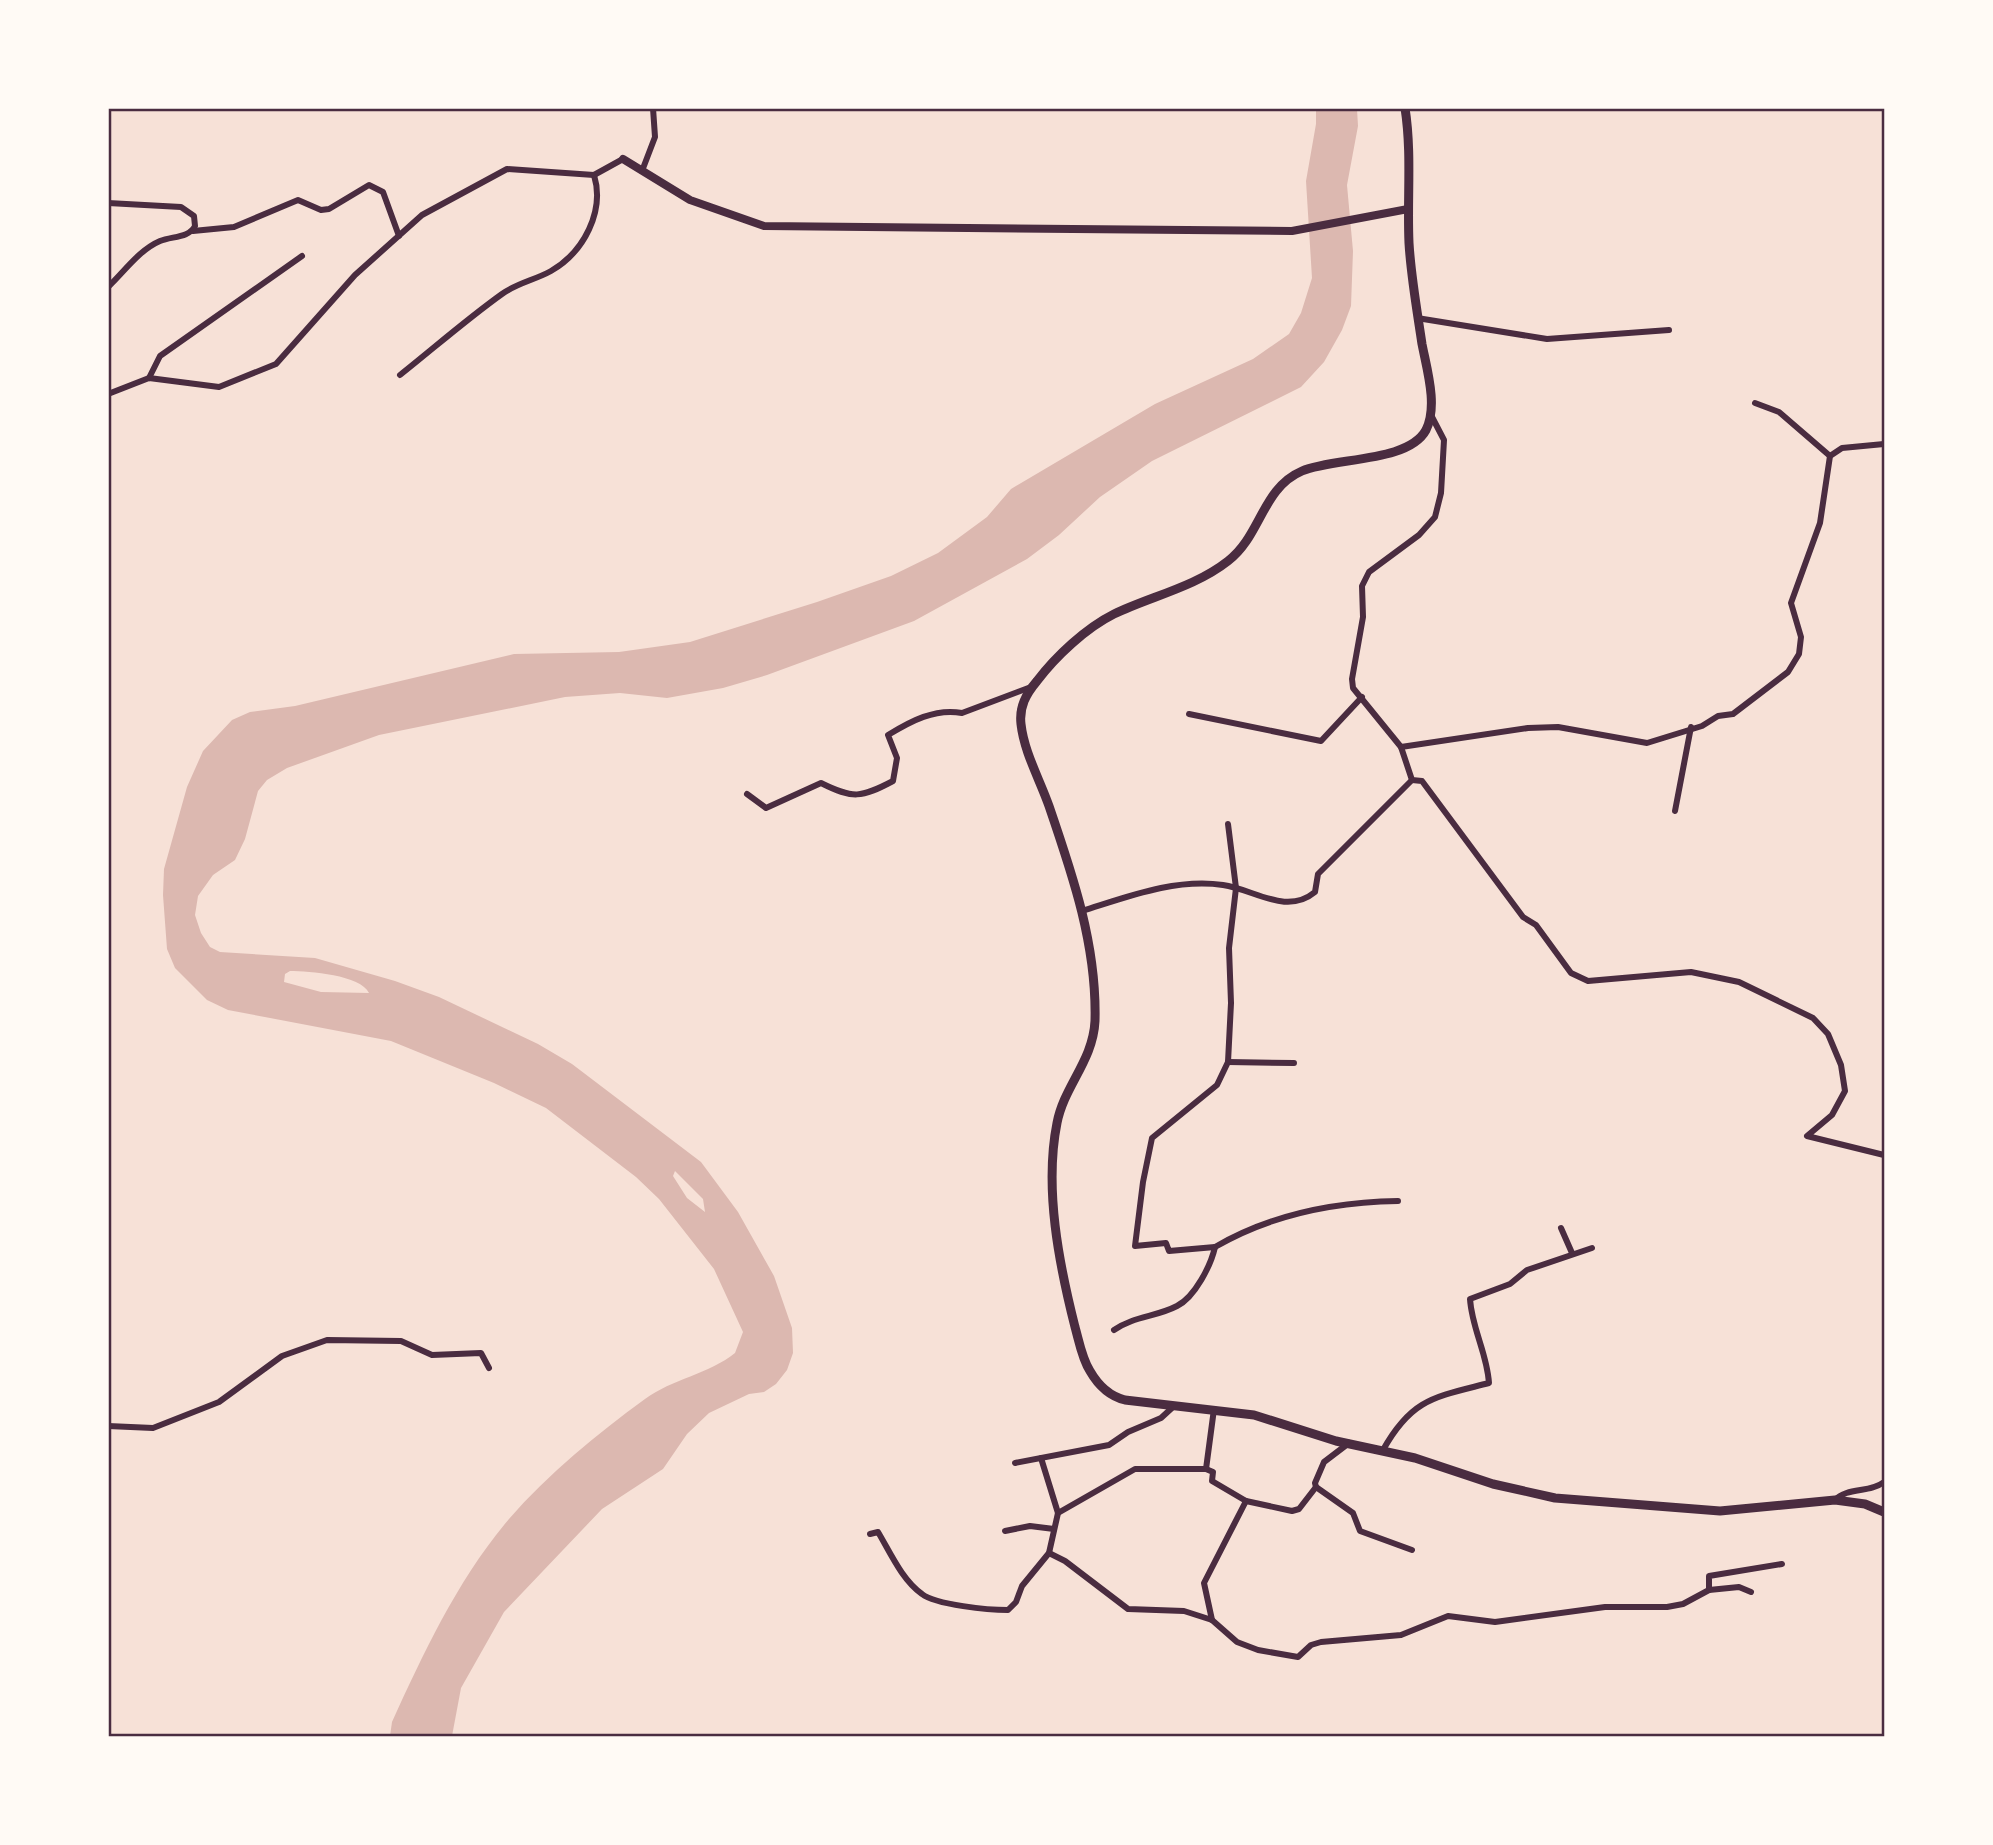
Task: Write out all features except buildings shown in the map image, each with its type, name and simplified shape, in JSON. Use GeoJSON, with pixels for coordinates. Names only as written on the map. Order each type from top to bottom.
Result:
{"type":"FeatureCollection","features":[{"type":"Feature","properties":{"kind":"main road"},"geometry":{"type":"LineString","coordinates":[[1405,108],[1409,156],[1408,209],[1417,318],[1431,415],[1422,437],[1400,450],[1318,465],[1291,477],[1273,493],[1252,534],[1230,560],[1195,581],[1102,621],[1073,645],[1033,686],[1022,708],[1021,728],[1082,911],[1094,979],[1093,1046],[1062,1104],[1055,1135],[1055,1213],[1060,1260],[1087,1368],[1098,1383],[1115,1398],[1254,1415],[1349,1444],[1436,1463],[1493,1484],[1555,1498],[1720,1511],[1835,1500],[1865,1504],[1885,1512]]}},
{"type":"Feature","properties":{"kind":"street"},"geometry":{"type":"LineString","coordinates":[[642,170],[655,137],[653,108]]}},
{"type":"Feature","properties":{"kind":"street"},"geometry":{"type":"LineString","coordinates":[[108,394],[149,378],[219,387],[276,364],[355,275],[422,215],[507,169],[594,175],[623,159],[690,200],[764,226],[1292,231],[1408,209]]}},
{"type":"Feature","properties":{"kind":"street"},"geometry":{"type":"LineString","coordinates":[[400,375],[510,288],[564,262],[576,250],[592,223],[599,191],[594,175]]}},
{"type":"Feature","properties":{"kind":"street"},"geometry":{"type":"LineString","coordinates":[[108,288],[148,248],[193,231],[234,227],[298,200],[321,210],[329,209],[369,185],[383,192],[400,236]]}},
{"type":"Feature","properties":{"kind":"street"},"geometry":{"type":"LineString","coordinates":[[108,203],[188,209],[194,216],[193,231]]}},
{"type":"Feature","properties":{"kind":"street"},"geometry":{"type":"LineString","coordinates":[[149,378],[160,356],[302,256]]}},
{"type":"Feature","properties":{"kind":"street"},"geometry":{"type":"LineString","coordinates":[[1417,318],[1547,339],[1669,330]]}},
{"type":"Feature","properties":{"kind":"street"},"geometry":{"type":"LineString","coordinates":[[1755,404],[1779,412],[1830,456]]}},
{"type":"Feature","properties":{"kind":"street"},"geometry":{"type":"LineString","coordinates":[[1412,780],[1401,747],[1353,688],[1352,679],[1363,617],[1362,586],[1369,572],[1419,535],[1435,517],[1441,492],[1444,440],[1431,415]]}},
{"type":"Feature","properties":{"kind":"street"},"geometry":{"type":"LineString","coordinates":[[1401,747],[1528,727],[1558,727],[1647,743],[1702,726],[1718,716],[1733,714],[1788,673],[1798,654],[1801,637],[1791,603],[1821,523],[1830,456],[1842,448],[1885,444]]}},
{"type":"Feature","properties":{"kind":"street"},"geometry":{"type":"LineString","coordinates":[[747,794],[765,807],[821,783],[844,795],[866,796],[893,781],[897,758],[888,735],[915,719],[951,711],[962,713],[1033,686]]}},
{"type":"Feature","properties":{"kind":"street"},"geometry":{"type":"LineString","coordinates":[[1189,714],[1321,741],[1362,697]]}},
{"type":"Feature","properties":{"kind":"street"},"geometry":{"type":"LineString","coordinates":[[1675,811],[1692,727]]}},
{"type":"Feature","properties":{"kind":"street"},"geometry":{"type":"LineString","coordinates":[[1082,911],[1166,887],[1223,885],[1276,901],[1308,898],[1315,892],[1318,874],[1412,780]]}},
{"type":"Feature","properties":{"kind":"street"},"geometry":{"type":"LineString","coordinates":[[1412,780],[1422,781],[1434,793],[1465,841],[1523,917],[1536,925],[1571,972],[1588,981],[1691,972],[1739,982],[1813,1018],[1828,1034],[1840,1065],[1846,1091],[1832,1115],[1807,1136],[1885,1155]]}},
{"type":"Feature","properties":{"kind":"street"},"geometry":{"type":"LineString","coordinates":[[1228,824],[1236,888],[1229,948],[1231,1003],[1228,1062],[1217,1085],[1152,1138],[1135,1246],[1166,1243],[1170,1251],[1215,1247],[1250,1227],[1275,1219],[1350,1204],[1398,1201]]}},
{"type":"Feature","properties":{"kind":"street"},"geometry":{"type":"LineString","coordinates":[[1228,1062],[1294,1063]]}},
{"type":"Feature","properties":{"kind":"street"},"geometry":{"type":"LineString","coordinates":[[1561,1228],[1572,1253]]}},
{"type":"Feature","properties":{"kind":"street"},"geometry":{"type":"LineString","coordinates":[[1114,1330],[1127,1321],[1179,1306],[1210,1268],[1215,1247]]}},
{"type":"Feature","properties":{"kind":"street"},"geometry":{"type":"LineString","coordinates":[[1383,1450],[1395,1429],[1428,1399],[1489,1383],[1488,1364],[1472,1325],[1469,1298],[1510,1284],[1527,1270],[1592,1248]]}},
{"type":"Feature","properties":{"kind":"street"},"geometry":{"type":"LineString","coordinates":[[108,1426],[153,1428],[219,1402],[282,1356],[327,1340],[401,1341],[432,1355],[481,1353],[489,1368]]}},
{"type":"Feature","properties":{"kind":"street"},"geometry":{"type":"LineString","coordinates":[[1015,1463],[1109,1445],[1128,1432],[1161,1418],[1173,1406]]}},
{"type":"Feature","properties":{"kind":"street"},"geometry":{"type":"LineString","coordinates":[[1206,1469],[1214,1409]]}},
{"type":"Feature","properties":{"kind":"street"},"geometry":{"type":"LineString","coordinates":[[1058,1513],[1135,1469],[1206,1469],[1213,1472],[1212,1481],[1246,1501],[1292,1511],[1299,1509],[1316,1487],[1315,1483],[1324,1462],[1349,1444]]}},
{"type":"Feature","properties":{"kind":"street"},"geometry":{"type":"LineString","coordinates":[[870,1534],[878,1532],[896,1564],[923,1595],[989,1610],[1008,1610],[1016,1602],[1022,1586],[1049,1553],[1058,1513],[1041,1458]]}},
{"type":"Feature","properties":{"kind":"street"},"geometry":{"type":"LineString","coordinates":[[1835,1500],[1840,1495],[1877,1488],[1885,1482]]}},
{"type":"Feature","properties":{"kind":"street"},"geometry":{"type":"LineString","coordinates":[[1316,1487],[1353,1513],[1360,1531],[1412,1550]]}},
{"type":"Feature","properties":{"kind":"street"},"geometry":{"type":"LineString","coordinates":[[1212,1620],[1204,1583],[1246,1501]]}},
{"type":"Feature","properties":{"kind":"street"},"geometry":{"type":"LineString","coordinates":[[1005,1531],[1030,1526],[1054,1529]]}},
{"type":"Feature","properties":{"kind":"street"},"geometry":{"type":"LineString","coordinates":[[1049,1553],[1065,1561],[1128,1609],[1184,1611],[1212,1620],[1237,1643],[1298,1657],[1311,1645],[1321,1642],[1401,1635],[1448,1616],[1494,1622],[1605,1607],[1648,1609],[1683,1604],[1709,1590],[1739,1587],[1751,1592]]}},
{"type":"Feature","properties":{"kind":"street"},"geometry":{"type":"LineString","coordinates":[[1709,1590],[1709,1576],[1782,1564]]}},
{"type":"Feature","properties":{"kind":"shaded area"},"geometry":{"type":"Polygon","coordinates":[[[1316,109],[1357,109],[1358,126],[1347,185],[1353,251],[1351,306],[1342,330],[1324,362],[1301,387],[1152,461],[1100,497],[1059,535],[1027,559],[914,621],[767,675],[723,688],[667,698],[620,693],[565,697],[379,735],[287,768],[267,780],[258,791],[245,839],[235,860],[213,875],[198,896],[195,915],[201,933],[210,947],[220,952],[315,958],[395,981],[439,997],[538,1044],[572,1064],[701,1162],[738,1212],[774,1276],[792,1328],[793,1353],[787,1370],[776,1384],[764,1392],[749,1394],[709,1413],[687,1434],[663,1469],[602,1509],[504,1612],[461,1688],[452,1736],[390,1736],[392,1722],[443,1617],[474,1566],[509,1519],[574,1455],[645,1399],[735,1353],[743,1332],[714,1269],[659,1199],[636,1177],[546,1108],[494,1083],[391,1041],[228,1010],[207,1000],[175,968],[167,949],[164,869],[187,787],[203,751],[232,720],[250,712],[295,706],[514,654],[619,652],[690,642],[891,576],[938,553],[987,517],[1011,489],[1155,404],[1253,359],[1289,334],[1301,313],[1312,278],[1306,181],[1316,109]],[[290,971],[285,974],[284,982],[321,992],[369,993],[356,982],[345,978],[290,971]],[[675,1171],[673,1176],[687,1198],[705,1212],[703,1199],[675,1171]]]}}]}
